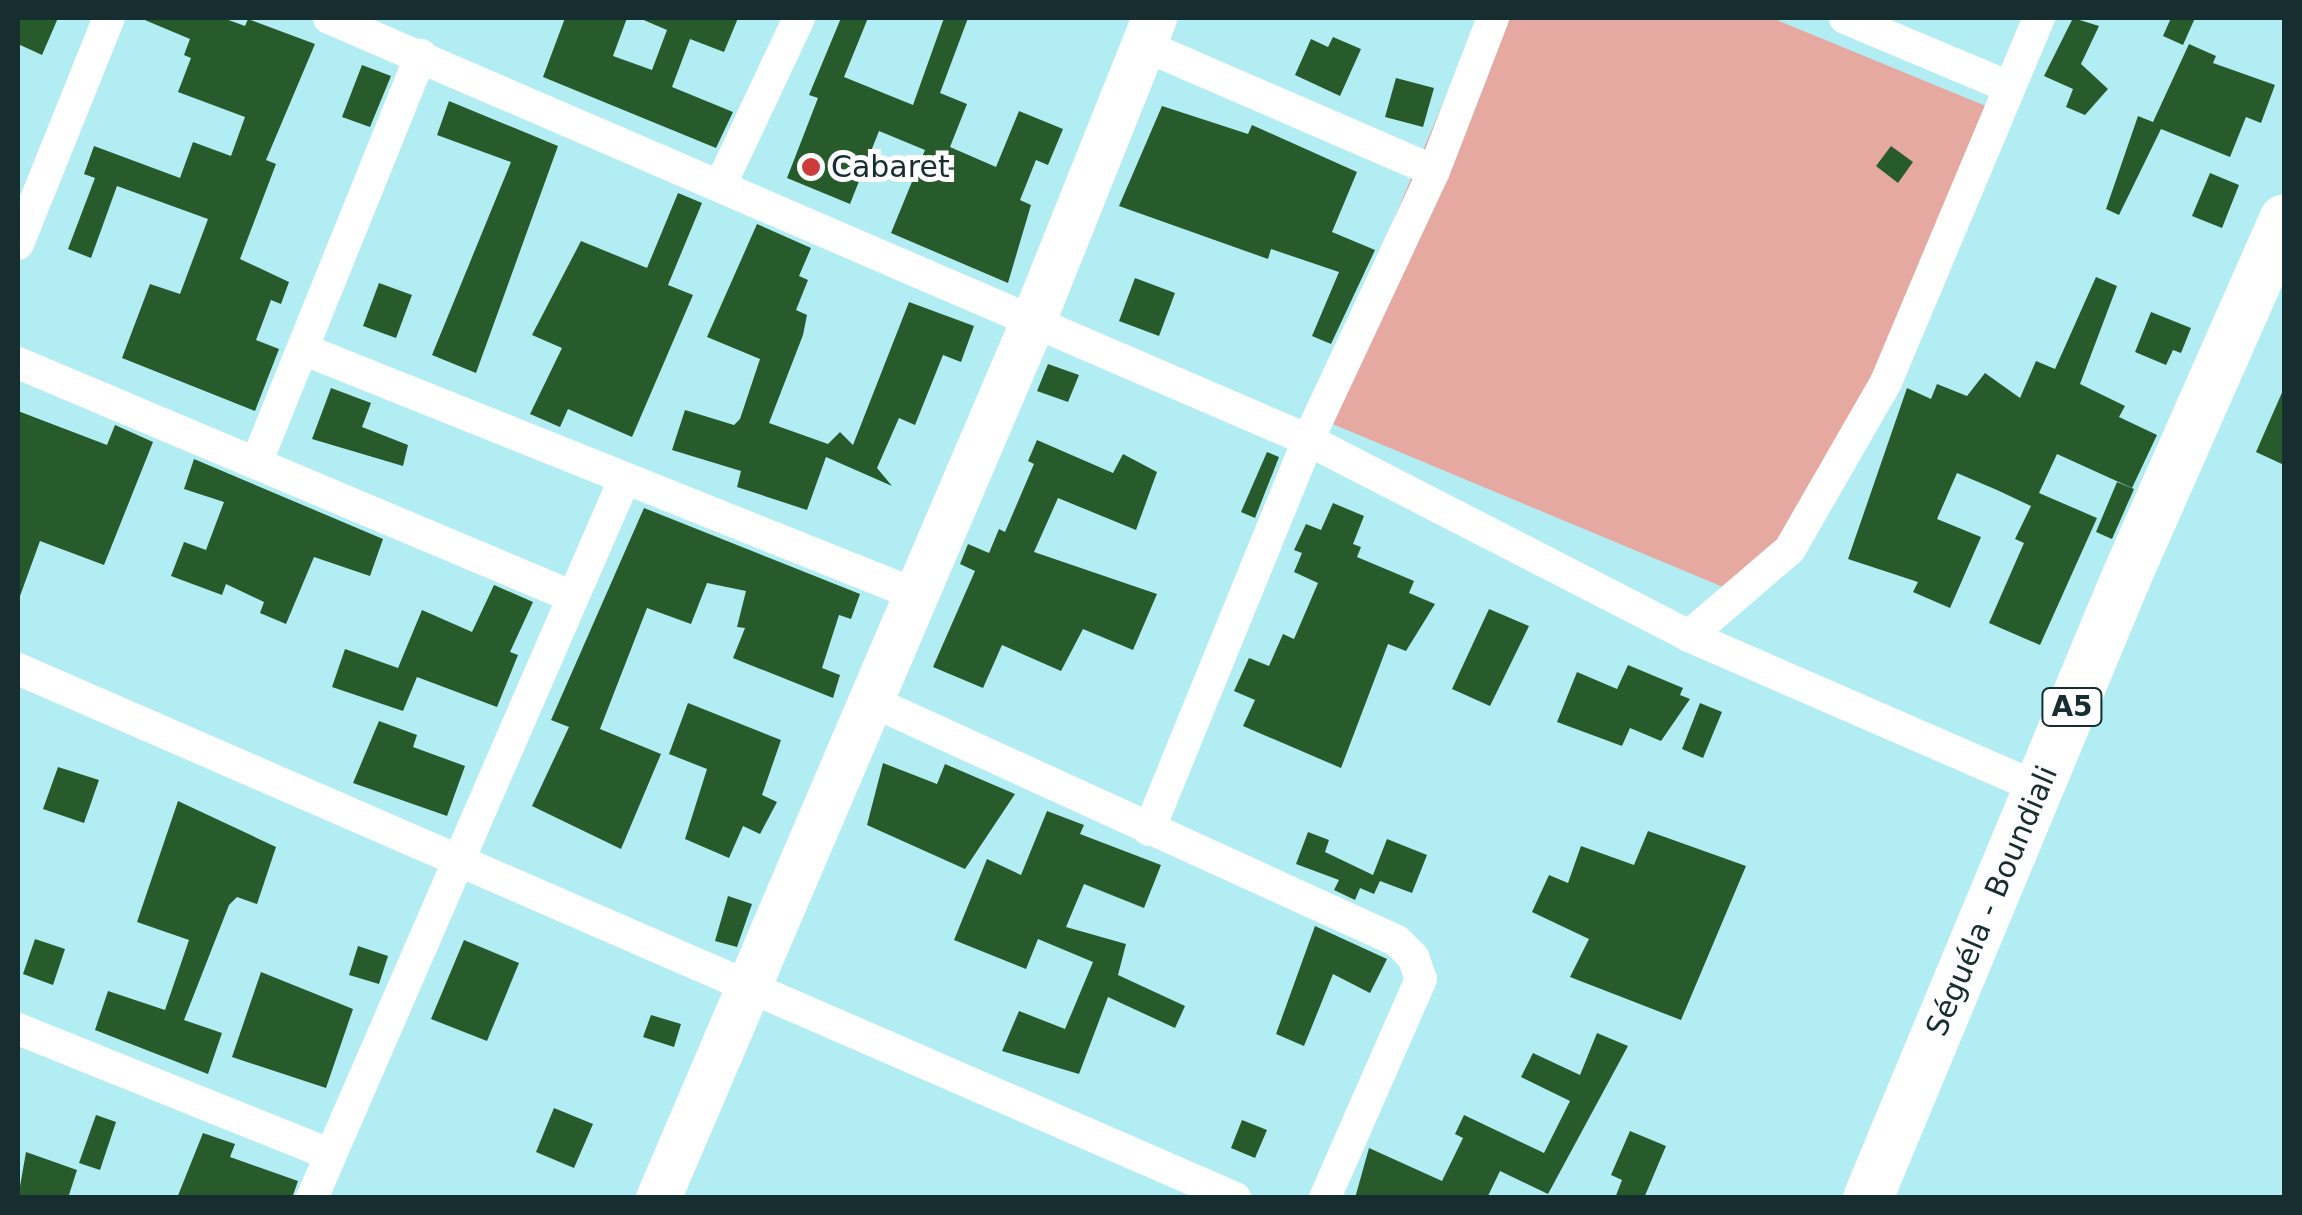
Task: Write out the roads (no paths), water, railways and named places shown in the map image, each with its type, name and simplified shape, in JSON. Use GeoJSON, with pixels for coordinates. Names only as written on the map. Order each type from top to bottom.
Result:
{"type":"FeatureCollection","features":[{"type":"Feature","properties":{"kind":"main road","name":"Séguéla - Boundiali"},"geometry":{"type":"LineString","coordinates":[[1868,1198],[2038,788],[2284,219]]}},
{"type":"Feature","properties":{"kind":"main road","name":"Séguéla - Boundiali"},"geometry":{"type":"LineString","coordinates":[[1902,1198],[2284,292]]}},
{"type":"Feature","properties":{"kind":"street"},"geometry":{"type":"LineString","coordinates":[[18,244],[109,18]]}},
{"type":"Feature","properties":{"kind":"street"},"geometry":{"type":"LineString","coordinates":[[329,18],[1308,440],[1689,636],[2038,788]]}},
{"type":"Feature","properties":{"kind":"street"},"geometry":{"type":"LineString","coordinates":[[721,184],[799,18]]}},
{"type":"Feature","properties":{"kind":"street"},"geometry":{"type":"LineString","coordinates":[[1150,830],[1308,440],[1434,170],[1493,18]]}},
{"type":"Feature","properties":{"kind":"street"},"geometry":{"type":"LineString","coordinates":[[1845,18],[2010,87]]}},
{"type":"Feature","properties":{"kind":"street"},"geometry":{"type":"LineString","coordinates":[[1689,636],[1790,550],[1886,382],[2039,18]]}},
{"type":"Feature","properties":{"kind":"street"},"geometry":{"type":"LineString","coordinates":[[658,1198],[1032,324],[1148,31],[1434,170]]}},
{"type":"Feature","properties":{"kind":"street"},"geometry":{"type":"LineString","coordinates":[[258,461],[421,55]]}},
{"type":"Feature","properties":{"kind":"street"},"geometry":{"type":"LineString","coordinates":[[305,350],[917,594]]}},
{"type":"Feature","properties":{"kind":"street"},"geometry":{"type":"LineString","coordinates":[[18,363],[573,597]]}},
{"type":"Feature","properties":{"kind":"street"},"geometry":{"type":"LineString","coordinates":[[312,1198],[624,480]]}},
{"type":"Feature","properties":{"kind":"street"},"geometry":{"type":"LineString","coordinates":[[18,669],[1235,1198]]}},
{"type":"Feature","properties":{"kind":"street"},"geometry":{"type":"LineString","coordinates":[[869,700],[1397,941],[1414,957],[1422,979],[1325,1198]]}},
{"type":"Feature","properties":{"kind":"street"},"geometry":{"type":"LineString","coordinates":[[18,1029],[329,1154]]}},
{"type":"Feature","properties":{"kind":"place","name":"Cabaret"},"geometry":{"type":"Point","coordinates":[811,167]}}]}
